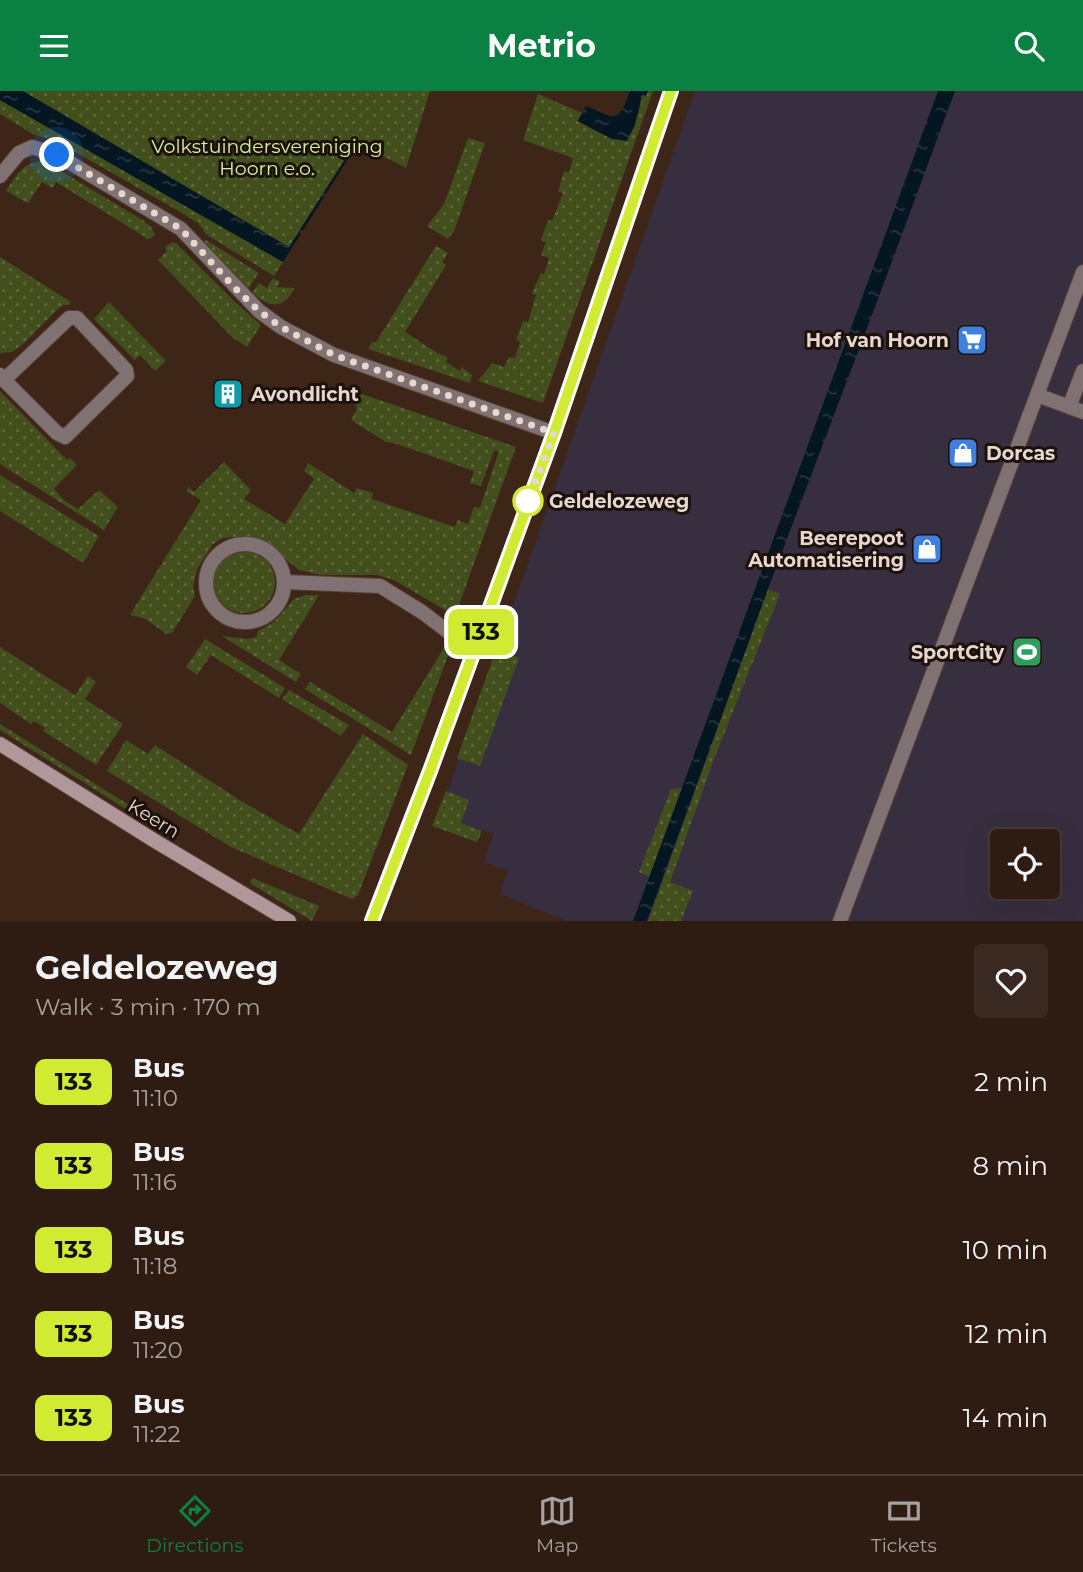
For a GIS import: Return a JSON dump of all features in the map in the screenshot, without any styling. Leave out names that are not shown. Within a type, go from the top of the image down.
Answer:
[{"type":"street","points":[[372,921],[554,433],[671,91]]},
{"type":"street","points":[[0,176],[19,153],[32,147],[57,155],[181,229],[251,303],[281,327],[334,355],[554,433]]},
{"type":"street","points":[[840,921],[1083,272]]},
{"type":"street","points":[[69,318],[76,318],[126,370],[127,376],[65,437],[57,433],[2,378],[69,318]]},
{"type":"street","points":[[1037,395],[1076,409],[1083,371]]},
{"type":"street","points":[[253,544],[265,548],[275,557],[285,582],[278,605],[258,620],[246,622],[233,620],[216,609],[208,595],[206,581],[209,568],[226,548],[253,544]]},
{"type":"street","points":[[285,582],[380,586],[451,634],[476,643]]},
{"type":"street","name":"Keern","points":[[0,744],[289,921]]},
{"type":"shaded area","points":[[695,91],[1083,91],[1083,921],[566,921],[500,894],[508,871],[484,862],[494,834],[439,816]]},
{"type":"green space","name":"Volkstuindersvereniging Hoorn e.o.","points":[[22,91],[430,91],[406,168],[356,142],[289,247]]},
{"type":"green space","points":[[653,91],[543,403],[478,381],[492,363],[504,367],[509,357],[515,358],[520,342],[516,340],[523,321],[528,322],[536,295],[532,293],[541,273],[544,274],[549,258],[541,255],[546,242],[541,240],[548,220],[552,221],[563,193],[558,191],[564,171],[569,173],[573,158],[523,140],[538,94],[582,113],[577,121],[612,139],[638,115],[642,95]]},
{"type":"green space","points":[[0,100],[283,262],[274,276],[207,235],[198,223],[177,210],[54,140],[32,134],[0,114]]},
{"type":"green space","points":[[468,138],[485,143],[454,231],[448,239],[427,226],[444,204]]},
{"type":"green space","points":[[41,161],[144,221],[155,235],[145,239],[56,182],[52,188],[42,182],[28,203],[6,191],[24,168]]},
{"type":"green space","points":[[206,240],[259,273],[248,289],[206,246]]},
{"type":"green space","points":[[173,242],[261,325],[247,347],[233,338],[158,260],[167,251],[165,247]]},
{"type":"green space","points":[[436,246],[448,253],[442,262],[446,265],[405,332],[448,357],[446,362],[460,371],[462,367],[472,375],[470,383],[368,349],[372,342],[376,342]]},
{"type":"green space","points":[[0,257],[71,302],[58,309],[12,352],[0,353]]},
{"type":"green space","points":[[273,278],[280,282],[277,287],[295,288],[285,300],[270,304],[252,293],[259,283],[267,288]]},
{"type":"green space","points":[[109,302],[166,361],[155,371],[140,355],[135,360],[94,319]]},
{"type":"green space","points":[[0,391],[67,460],[70,458],[77,465],[54,489],[65,501],[78,509],[99,490],[118,507],[104,530],[0,464]]},
{"type":"green space","points":[[362,394],[516,447],[455,616],[394,580],[377,575],[321,575],[299,570],[266,544],[245,536],[223,538],[213,544],[197,569],[193,586],[195,596],[172,633],[166,634],[146,619],[130,615],[201,500],[186,491],[189,487],[194,492],[224,462],[251,490],[244,499],[285,524],[314,479],[304,471],[308,463],[354,493],[357,488],[373,493],[372,499],[455,527],[458,520],[468,524],[474,507],[480,508],[499,451],[494,451],[481,486],[470,483],[474,471],[386,442],[351,420]]},
{"type":"green space","points":[[0,475],[99,536],[83,563],[0,511]]},
{"type":"green space","points":[[244,551],[256,553],[266,560],[273,570],[273,594],[266,604],[256,611],[244,613],[232,611],[222,604],[215,594],[213,582],[215,570],[222,560],[232,553]]},
{"type":"green space","points":[[768,589],[780,594],[714,759],[670,882],[693,891],[681,921],[648,921]]},
{"type":"green space","points":[[319,595],[279,660],[301,674],[296,682],[222,636],[246,639],[257,637],[258,631],[274,622],[294,599]]},
{"type":"green space","points":[[205,639],[285,688],[279,698],[211,655],[197,675],[186,667]]},
{"type":"green space","points":[[447,643],[452,645],[411,755],[305,689],[310,682],[392,732]]},
{"type":"green space","points":[[0,647],[75,695],[88,676],[96,682],[85,699],[123,724],[96,765],[43,731],[45,728],[34,721],[31,724],[0,703]]},
{"type":"green space","points":[[496,650],[519,658],[480,766],[457,758]]},
{"type":"green space","points":[[289,690],[349,725],[341,736],[282,699]]},
{"type":"green space","points":[[0,724],[156,822],[153,826],[0,730]]},
{"type":"green space","points":[[363,734],[408,765],[358,895],[352,899],[231,847],[107,771],[126,740],[148,754],[155,745],[241,801],[299,834]]},
{"type":"green space","points":[[683,788],[650,877],[639,872],[671,789]]},
{"type":"green space","points":[[446,791],[469,800],[461,823],[482,831],[477,842],[432,826]]},
{"type":"green space","points":[[252,878],[319,906],[312,921],[250,883]]},
{"type":"water","points":[[0,91],[23,91],[289,247],[356,142],[358,143],[283,262],[0,100]]},
{"type":"water","points":[[630,91],[648,91],[646,96],[642,95],[635,125],[627,141],[612,139],[578,121],[586,106],[610,116],[619,114]]},
{"type":"water","points":[[938,91],[955,91],[647,921],[633,921]]},
{"type":"bus line","name":"133","points":[[372,921],[554,433],[671,91]]},
{"type":"place","name":"Hof van Hoorn","points":[[972,340]]},
{"type":"place","name":"Avondlicht","points":[[228,394]]},
{"type":"place","name":"Dorcas","points":[[963,453]]},
{"type":"place","name":"Geldelozeweg","points":[[528,501]]},
{"type":"place","name":"Beerepoot Automatisering","points":[[927,549]]},
{"type":"place","name":"SportCity","points":[[1027,652]]},
{"type":"route","points":[[57,155],[181,229],[235,288],[281,327],[334,355],[554,433],[528,501]]}]
